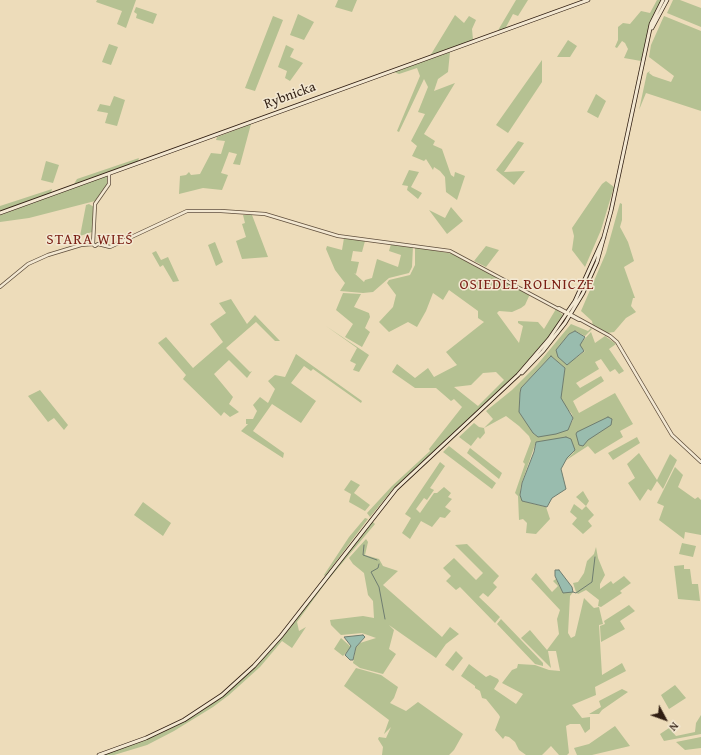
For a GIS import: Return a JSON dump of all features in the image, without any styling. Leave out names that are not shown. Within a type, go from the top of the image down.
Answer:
[{"type":"main road","name":"Rybnicka","points":[[0,213],[588,0]]},
{"type":"main road","points":[[99,755],[146,738],[176,725],[204,708],[231,688],[259,661],[276,641],[373,516],[409,476],[518,375],[569,314],[604,237],[650,32],[653,20],[663,0]]},
{"type":"main road","points":[[650,32],[667,0]]},
{"type":"street","points":[[109,174],[109,184],[95,204],[93,242],[95,246],[98,244],[110,247],[187,211],[221,210],[265,214],[338,236],[450,251],[610,336],[619,345],[672,435],[701,462]]},
{"type":"street","points":[[0,286],[22,268],[38,258],[93,242]]},
{"type":"green space","points":[[97,0],[136,0],[126,28],[117,24],[122,11],[96,2]]},
{"type":"green space","points":[[338,0],[357,0],[352,12],[335,7]]},
{"type":"green space","points":[[516,0],[528,0],[518,16],[513,14],[505,29],[497,32]]},
{"type":"green space","points":[[657,0],[661,0],[650,23],[641,61],[624,58],[628,49],[625,43],[622,41],[617,48],[615,47],[618,40],[618,27],[623,23],[630,24],[641,11],[650,13]]},
{"type":"green space","points":[[673,0],[680,0],[701,8],[701,27],[667,13]]},
{"type":"green space","points":[[136,7],[157,14],[153,24],[136,18],[137,14],[134,12]]},
{"type":"green space","points":[[298,14],[314,22],[304,40],[290,35]]},
{"type":"green space","points":[[455,15],[464,23],[469,16],[476,20],[472,29],[473,40],[430,56]]},
{"type":"green space","points":[[273,16],[283,20],[255,91],[245,88]]},
{"type":"green space","points":[[664,16],[701,31],[701,111],[646,93],[639,110],[647,73],[650,71],[649,73],[653,76],[671,82],[674,76],[649,57],[651,45]]},
{"type":"green space","points":[[568,40],[577,46],[570,57],[557,57]]},
{"type":"green space","points":[[109,44],[118,47],[111,65],[102,62]]},
{"type":"green space","points":[[286,45],[294,49],[290,57],[303,63],[290,81],[285,78],[287,71],[278,67]]},
{"type":"green space","points":[[450,52],[448,72],[438,79],[434,91],[455,83],[424,134],[435,141],[433,145],[442,149],[451,175],[454,177],[455,172],[465,176],[457,200],[446,192],[445,177],[440,171],[434,167],[433,170],[426,159],[424,161],[412,156],[417,146],[411,141],[425,114],[418,112],[428,87],[424,79],[399,132],[397,131],[420,76],[417,68],[399,74],[394,72]]},
{"type":"green space","points":[[542,60],[542,82],[508,133],[496,125]]},
{"type":"green space","points":[[596,94],[606,101],[598,118],[587,112]]},
{"type":"green space","points":[[114,96],[125,100],[117,126],[105,123],[108,113],[97,111],[100,104],[110,106]]},
{"type":"green space","points":[[251,124],[240,165],[233,164],[237,154],[229,152],[221,173],[228,175],[222,190],[203,188],[179,194],[180,176],[186,175],[189,172],[191,175],[200,174],[211,153],[221,154],[225,141],[216,140],[217,137]]},
{"type":"green space","points":[[518,141],[524,143],[504,172],[525,171],[514,185],[496,170]]},
{"type":"green space","points":[[139,158],[138,161],[74,184],[77,179]]},
{"type":"green space","points":[[46,161],[59,165],[53,183],[41,180]]},
{"type":"green space","points":[[409,170],[419,172],[411,187],[422,193],[418,199],[407,190],[408,186],[402,185]]},
{"type":"green space","points":[[107,176],[109,182],[95,201],[29,218],[0,222],[0,215]]},
{"type":"green space","points":[[606,181],[614,187],[601,230],[585,267],[572,250],[574,236],[572,228],[602,184]]},
{"type":"green space","points":[[52,189],[51,193],[0,211],[0,206]]},
{"type":"green space","points":[[620,203],[622,204],[622,220],[620,227],[628,242],[634,261],[624,267],[635,298],[633,298],[631,306],[636,312],[626,318],[614,332],[607,333],[593,326],[592,321],[581,311],[606,253]]},
{"type":"green space","points":[[89,204],[94,207],[92,232],[80,236],[86,205]]},
{"type":"green space","points":[[451,207],[463,221],[447,234],[429,210],[445,218]]},
{"type":"green space","points":[[243,215],[252,215],[268,257],[242,259],[236,241],[246,237],[242,224],[245,223]]},
{"type":"green space","points":[[344,238],[365,241],[362,252],[353,251],[351,261],[359,262],[356,274],[354,273],[364,282],[365,280],[372,278],[377,259],[398,267],[401,255],[389,251],[391,244],[413,246],[412,267],[409,273],[389,278],[373,292],[363,293],[340,291],[345,283],[335,270],[326,249],[327,246],[342,250]]},
{"type":"green space","points":[[215,242],[223,262],[216,266],[208,245]]},
{"type":"green space","points":[[486,246],[499,250],[486,267],[474,261]]},
{"type":"green space","points":[[415,247],[454,254],[530,294],[525,305],[521,308],[512,312],[499,311],[497,313],[519,343],[523,326],[518,323],[518,321],[538,322],[544,329],[556,309],[563,315],[549,338],[531,359],[393,489],[370,517],[367,513],[392,486],[430,451],[429,449],[462,407],[454,399],[451,401],[436,388],[415,388],[392,372],[397,364],[415,378],[428,368],[434,377],[457,365],[446,352],[484,322],[478,318],[478,311],[449,290],[443,300],[433,293],[426,311],[417,327],[408,322],[389,332],[379,322],[393,307],[396,295],[387,283],[389,280],[410,275],[415,265]],"holes":[[[496,372],[504,380],[478,406],[454,387],[471,385],[483,373]]]},
{"type":"green space","points":[[156,251],[161,260],[168,257],[179,281],[173,282],[163,265],[160,267],[152,253]]},
{"type":"green space","points":[[343,293],[361,294],[354,307],[369,313],[370,317],[365,328],[370,332],[362,347],[345,337],[353,324],[336,310]]},
{"type":"green space","points":[[231,299],[247,324],[255,315],[280,341],[275,341],[256,322],[226,348],[250,372],[252,371],[247,378],[229,360],[214,374],[233,397],[229,404],[239,412],[230,417],[224,412],[221,416],[183,379],[186,375],[158,343],[166,337],[193,368],[223,342],[210,324],[226,313],[219,303]]},
{"type":"green space","points":[[571,324],[588,331],[591,328],[592,329],[585,336],[575,331],[569,334],[556,351],[576,358],[585,351],[579,345],[591,332],[595,343],[605,336],[616,344],[609,349],[624,371],[619,374],[615,369],[610,372],[601,359],[595,362],[599,369],[576,383],[580,388],[601,376],[604,381],[573,401],[579,413],[615,393],[633,424],[620,431],[623,437],[595,454],[588,446],[565,461],[574,452],[554,440],[536,442],[521,485],[520,495],[522,501],[546,507],[550,519],[536,534],[526,533],[527,523],[523,519],[519,520],[518,496],[515,493],[525,464],[523,462],[531,441],[529,436],[519,426],[506,416],[484,428],[493,419],[486,411],[512,390],[537,365]],"holes":[[[551,356],[565,368],[560,400],[572,414],[573,420],[569,427],[535,435],[519,412],[521,388]]]},
{"type":"green space","points":[[326,326],[369,355],[359,372],[353,370],[356,364],[350,361],[357,348]]},
{"type":"green space","points":[[296,354],[362,401],[361,403],[313,369],[311,371],[304,366],[291,383],[316,401],[301,423],[272,404],[253,431],[284,453],[283,458],[241,431],[248,424],[246,424],[246,419],[253,419],[257,411],[253,405],[260,397],[268,403],[275,389],[268,381],[275,375],[285,377]]},
{"type":"green space","points":[[40,390],[68,425],[64,430],[54,418],[48,422],[28,396]]},
{"type":"green space","points":[[474,423],[479,427],[484,428],[485,433],[480,439],[478,437],[471,446],[459,437]]},
{"type":"green space","points":[[637,437],[640,443],[613,460],[608,453]]},
{"type":"green space","points":[[449,446],[496,483],[492,489],[443,452]]},
{"type":"green space","points":[[470,448],[502,473],[499,479],[467,453]]},
{"type":"green space","points":[[639,453],[657,480],[670,454],[677,460],[663,489],[657,481],[651,491],[648,489],[640,501],[628,483],[635,478],[627,464]]},
{"type":"green space","points":[[440,462],[445,466],[430,488],[434,490],[427,500],[424,498],[416,509],[420,513],[434,493],[437,493],[444,487],[451,493],[448,497],[452,499],[445,507],[451,511],[445,518],[440,517],[432,527],[421,521],[410,539],[402,533],[411,518],[405,514]]},
{"type":"green space","points":[[675,467],[683,475],[678,487],[695,499],[698,497],[701,500],[701,535],[685,532],[684,539],[659,520],[664,506],[657,503]]},
{"type":"green space","points":[[351,480],[360,485],[354,493],[370,505],[365,511],[349,502],[351,494],[344,490]]},
{"type":"green space","points":[[583,491],[589,501],[586,506],[576,497]]},
{"type":"green space","points":[[143,502],[171,523],[163,536],[134,515]]},
{"type":"green space","points":[[574,504],[582,510],[586,506],[594,515],[588,521],[592,526],[583,534],[572,524],[577,518],[570,512]]},
{"type":"green space","points":[[365,518],[368,519],[325,576],[324,575],[349,537]]},
{"type":"green space","points":[[372,521],[375,524],[327,581],[297,622],[299,631],[306,627],[292,648],[282,641],[260,667],[229,695],[213,707],[174,731],[147,745],[114,755],[102,755],[155,736],[176,726],[196,715],[236,685],[258,664],[280,639]]},
{"type":"green space","points":[[366,539],[368,542],[365,555],[379,559],[383,566],[398,571],[383,585],[442,637],[450,627],[459,634],[446,644],[436,658],[389,625],[394,630],[389,649],[396,654],[383,674],[360,668],[353,663],[356,647],[360,643],[376,638],[362,633],[341,635],[331,625],[330,620],[363,616],[374,618],[373,601],[368,595],[364,573],[353,564],[349,558]]},
{"type":"green space","points":[[682,543],[696,546],[693,557],[679,554]]},
{"type":"green space","points":[[467,544],[499,576],[493,583],[497,587],[488,597],[483,593],[479,597],[500,617],[495,623],[460,587],[456,590],[446,581],[451,576],[443,568],[454,558],[476,580],[483,573],[455,545]]},
{"type":"green space","points":[[596,547],[598,558],[605,575],[600,584],[600,589],[611,581],[613,584],[624,576],[631,583],[620,591],[622,593],[601,607],[598,606],[599,600],[586,590],[578,594],[573,583],[578,582],[584,573],[587,561],[594,554]]},
{"type":"green space","points":[[684,565],[684,569],[690,569],[692,584],[698,584],[700,601],[678,599],[674,566]]},
{"type":"green space","points":[[536,573],[552,592],[558,586],[553,581],[556,579],[563,592],[573,592],[570,596],[568,633],[571,638],[575,636],[584,598],[594,608],[599,607],[603,624],[599,625],[602,675],[622,663],[626,671],[595,687],[596,695],[572,705],[582,718],[590,717],[590,729],[585,733],[580,724],[570,724],[566,726],[569,753],[567,755],[559,755],[551,746],[542,755],[526,755],[519,750],[515,742],[509,737],[505,736],[503,739],[495,730],[500,717],[499,715],[486,699],[482,698],[480,691],[461,676],[469,664],[486,677],[490,675],[498,679],[499,681],[494,689],[516,704],[523,694],[502,683],[512,670],[517,668],[518,664],[535,665],[549,670],[560,671],[556,651],[548,651],[551,668],[521,638],[530,630],[547,650],[559,634],[557,619],[560,610],[531,579]]},
{"type":"green space","points":[[629,605],[635,611],[620,621],[625,629],[601,642],[600,626],[605,624],[604,621]]},
{"type":"green space","points":[[501,619],[543,663],[543,666],[535,664],[497,624]]},
{"type":"green space","points":[[341,638],[351,647],[343,656],[334,649]]},
{"type":"green space","points":[[456,651],[463,658],[453,671],[445,665]]},
{"type":"green space","points":[[356,668],[381,675],[398,687],[394,698],[390,703],[406,711],[418,702],[463,734],[454,750],[449,755],[382,755],[383,747],[378,739],[379,737],[386,738],[391,727],[384,734],[389,720],[344,686]]},
{"type":"green space","points":[[675,685],[686,698],[669,709],[661,695]]},
{"type":"green space","points":[[622,689],[628,692],[602,710],[599,714],[589,714],[601,707],[599,701]]},
{"type":"green space","points":[[701,715],[701,734],[664,741],[660,734],[669,728],[676,736],[695,732],[696,723]]},
{"type":"green space","points":[[615,726],[630,746],[592,755],[577,755],[574,748],[589,744]]},
{"type":"green space","points":[[701,737],[701,748],[685,750],[676,742]]},
{"type":"shaded area","points":[[575,331],[585,337],[580,345],[584,351],[567,365],[558,357],[556,350],[569,334]]},
{"type":"shaded area","points":[[551,356],[565,368],[561,398],[573,418],[568,430],[538,437],[533,433],[519,412],[520,393],[521,388]]},
{"type":"shaded area","points":[[608,417],[612,419],[611,425],[588,440],[583,446],[579,445],[576,434],[577,432]]},
{"type":"shaded area","points":[[566,437],[571,439],[575,450],[567,458],[561,469],[566,489],[552,498],[547,507],[522,501],[520,495],[522,483],[534,452],[536,442]]},
{"type":"shaded area","points":[[555,570],[559,570],[572,587],[573,592],[563,593],[555,576]]},
{"type":"shaded area","points":[[363,635],[365,637],[356,647],[353,660],[350,660],[345,655],[351,646],[344,637]]},
{"type":"waterway","points":[[364,545],[363,555],[377,560]]},
{"type":"waterway","points":[[573,592],[576,593],[592,582],[595,557]]},
{"type":"waterway","points":[[379,564],[378,568],[371,572],[379,587],[385,619]]},
{"type":"district","name":"STARA WIEŚ","points":[[90,240]]},
{"type":"district","name":"OSIEDLE ROLNICZE","points":[[527,285]]}]
